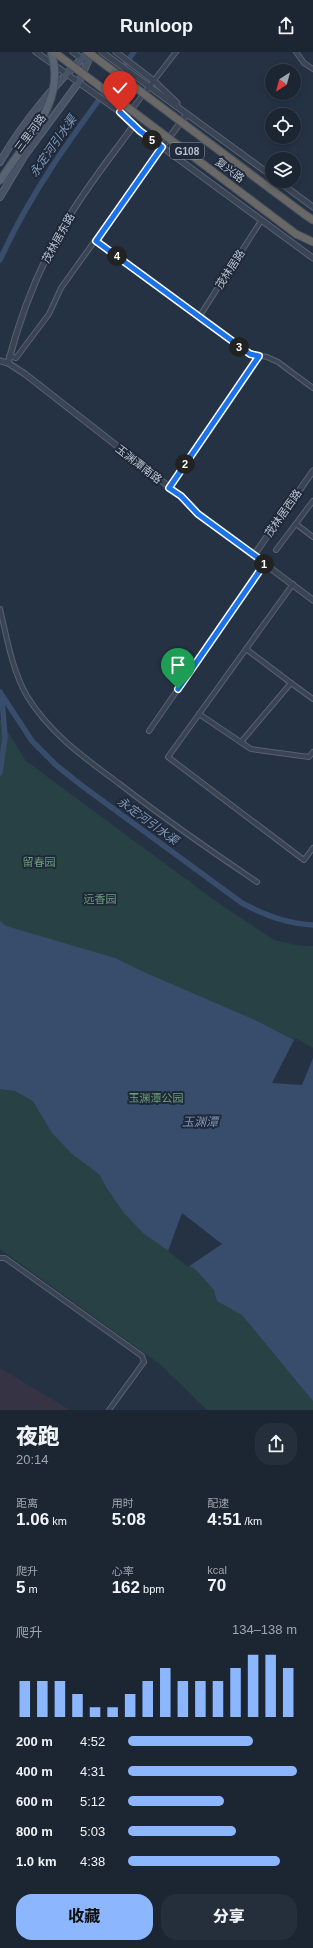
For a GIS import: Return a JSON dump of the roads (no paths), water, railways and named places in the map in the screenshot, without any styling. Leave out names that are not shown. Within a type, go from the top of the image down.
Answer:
[{"type":"highway","name":"复兴路","points":[[54,52],[296,234],[313,242]]},
{"type":"highway","name":"复兴路","points":[[90,52],[313,220]]},
{"type":"main road","points":[[0,181],[41,120],[52,100],[56,76],[51,52]]},
{"type":"main road","name":"三里河路","points":[[0,197],[25,155],[79,82],[84,61],[90,52]]},
{"type":"main road","name":"三里河路","points":[[0,162],[9,146],[66,72],[84,61]]},
{"type":"main road","points":[[9,146],[16,145],[25,155]]},
{"type":"street","points":[[36,52],[79,82]]},
{"type":"street","points":[[73,52],[84,61]]},
{"type":"street","name":"复兴路","points":[[102,52],[265,171]]},
{"type":"street","points":[[9,356],[16,358],[48,314],[61,288],[187,114],[154,81],[117,52]]},
{"type":"street","points":[[125,118],[176,52]]},
{"type":"street","points":[[297,52],[304,63],[313,69]]},
{"type":"street","name":"复兴路","points":[[79,82],[120,112],[125,118],[162,147],[298,248],[313,257]]},
{"type":"street","name":"茂林居东路","points":[[8,363],[9,356],[34,286],[64,225],[134,125]]},
{"type":"street","points":[[287,188],[313,207]]},
{"type":"street","name":"茂林居路","points":[[199,317],[261,221]]},
{"type":"street","points":[[96,241],[250,354],[267,357],[278,362],[313,388]]},
{"type":"street","points":[[169,488],[259,356]]},
{"type":"street","name":"玉渊潭南路","points":[[0,361],[8,363],[25,374],[181,496],[198,514],[313,600]]},
{"type":"street","name":"茂林居西路","points":[[254,555],[313,471]]},
{"type":"street","points":[[276,550],[312,503]]},
{"type":"street","points":[[296,524],[313,537]]},
{"type":"street","points":[[149,731],[265,563]]},
{"type":"street","points":[[293,584],[168,757],[304,860],[313,848]]},
{"type":"street","points":[[0,609],[12,660],[19,680],[27,695],[46,722],[72,748],[169,822],[257,882]]},
{"type":"street","points":[[246,649],[313,699]]},
{"type":"street","points":[[241,742],[292,683]]},
{"type":"street","points":[[199,714],[251,749],[309,757],[313,752]]},
{"type":"street","points":[[0,1258],[5,1258],[142,1356],[144,1362],[109,1410]]},
{"type":"water","name":"玉渊潭","points":[[0,921],[6,926],[115,958],[255,1020],[313,1050],[313,1401],[242,1315],[217,1301],[214,1290],[196,1270],[143,1233],[124,1213],[106,1187],[100,1175],[72,1154],[52,1133],[33,1101],[15,1091],[0,1089]]},
{"type":"waterway","name":"永定河引水渠","points":[[0,260],[28,205],[44,178],[134,52]]},
{"type":"waterway","name":"永定河引水渠","points":[[0,692],[32,741],[56,765],[81,785],[242,903],[285,921],[313,925]]},
{"type":"waterway","points":[[0,773],[5,737],[2,699]]},
{"type":"park label","name":"留春园","points":[[39,862]]},
{"type":"park label","name":"远香园","points":[[100,899]]},
{"type":"park label","name":"玉渊潭公园","points":[[156,1098]]}]
